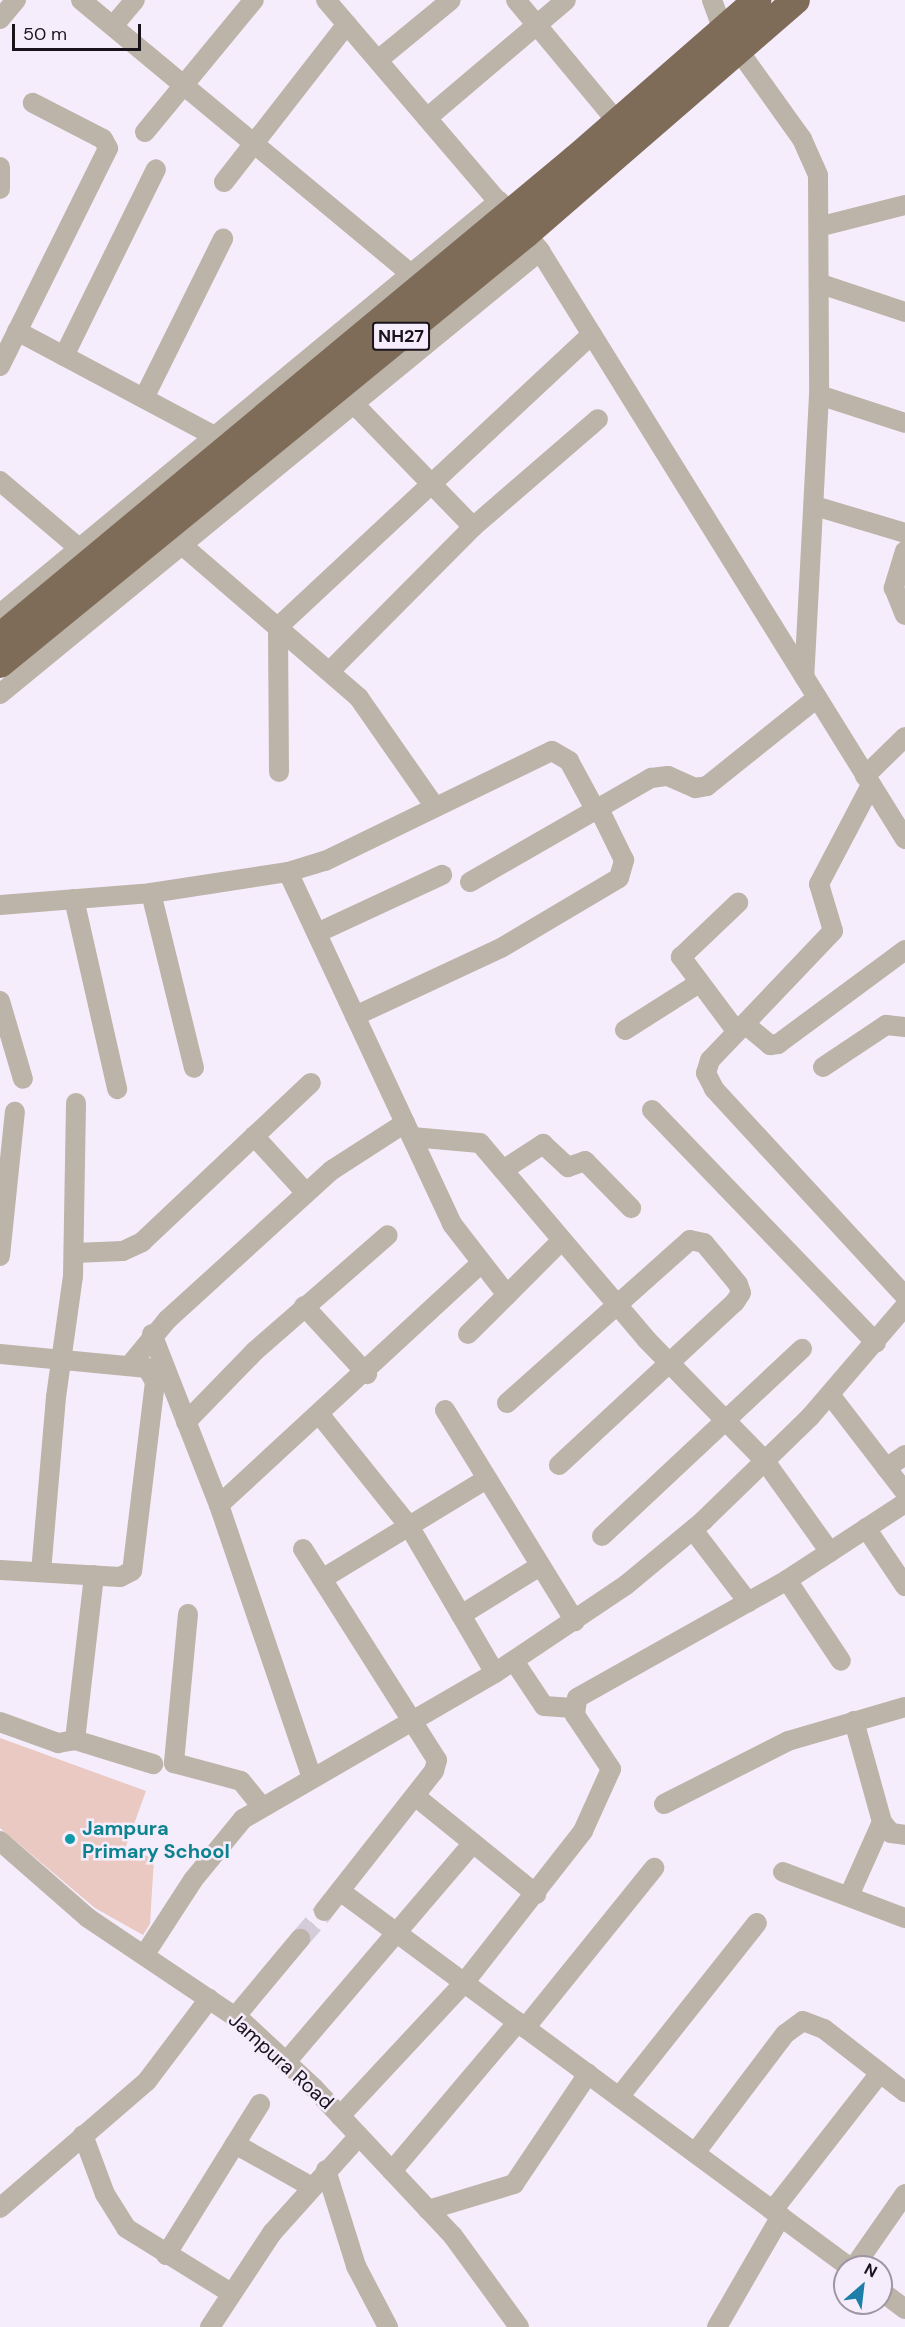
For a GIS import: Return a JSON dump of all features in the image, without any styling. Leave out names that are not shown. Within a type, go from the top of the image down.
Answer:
[{"type":"highway","name":"NH27","points":[[0,664],[519,225],[731,41],[757,0]]},
{"type":"highway","name":"NH27","points":[[0,637],[519,225],[618,123],[731,41],[796,0]]},
{"type":"street","points":[[0,19],[16,0]]},
{"type":"street","points":[[81,0],[180,85],[411,274]]},
{"type":"street","points":[[114,26],[135,0]]},
{"type":"street","points":[[145,132],[180,85],[254,0]]},
{"type":"street","points":[[326,0],[519,225],[592,334],[868,781],[901,828]]},
{"type":"street","points":[[378,60],[451,0]]},
{"type":"street","points":[[516,0],[618,123]]},
{"type":"street","points":[[428,118],[566,0]]},
{"type":"street","points":[[712,0],[731,41],[812,158],[822,226],[815,506],[804,676]]},
{"type":"street","points":[[224,182],[252,143],[347,24]]},
{"type":"street","points":[[0,366],[108,148],[103,139],[33,103]]},
{"type":"street","points":[[0,167],[0,189]]},
{"type":"street","points":[[64,356],[156,169]]},
{"type":"street","points":[[822,226],[900,209]]},
{"type":"street","points":[[0,614],[81,550],[411,274],[519,225]]},
{"type":"street","points":[[0,694],[354,404],[519,225]]},
{"type":"street","points":[[144,398],[223,239]]},
{"type":"street","points":[[821,284],[905,312]]},
{"type":"street","points":[[17,331],[216,437]]},
{"type":"street","points":[[279,772],[278,627],[592,334]]},
{"type":"street","points":[[819,395],[905,423]]},
{"type":"street","points":[[354,404],[473,527]]},
{"type":"street","points":[[330,671],[473,527],[598,419]]},
{"type":"street","points":[[0,481],[81,550]]},
{"type":"street","points":[[815,506],[905,533]]},
{"type":"street","points":[[182,545],[330,671],[385,731],[435,807]]},
{"type":"street","points":[[905,551],[894,588],[905,615]]},
{"type":"street","points":[[470,882],[596,808],[660,776],[695,788],[707,786],[818,698]]},
{"type":"street","points":[[905,736],[868,781],[819,884],[833,931],[707,1067],[714,1089],[905,1296]]},
{"type":"street","points":[[0,905],[151,893],[288,872],[325,861],[552,751],[569,761],[624,860],[619,878],[501,948],[355,1016]]},
{"type":"street","points":[[288,872],[452,1224],[507,1295]]},
{"type":"street","points":[[317,933],[442,875]]},
{"type":"street","points":[[151,893],[194,1068]]},
{"type":"street","points":[[74,899],[117,1089]]},
{"type":"street","points":[[738,903],[681,953],[699,983],[741,1028],[770,1045],[778,1044],[905,950]]},
{"type":"street","points":[[625,1030],[699,983]]},
{"type":"street","points":[[0,1001],[23,1078]]},
{"type":"street","points":[[823,1067],[886,1024],[905,1028]]},
{"type":"street","points":[[74,1253],[123,1251],[142,1242],[311,1083]]},
{"type":"street","points":[[41,1572],[74,1253],[76,1103]]},
{"type":"street","points":[[652,1110],[876,1343]]},
{"type":"street","points":[[1,1245],[15,1112]]},
{"type":"street","points":[[129,1366],[152,1334],[353,1153],[408,1130],[472,1140],[503,1170],[617,1305],[669,1362],[765,1461],[830,1552]]},
{"type":"street","points":[[254,1136],[306,1193]]},
{"type":"street","points":[[503,1170],[543,1144],[570,1168],[585,1161],[631,1208]]},
{"type":"street","points":[[186,1422],[304,1306],[388,1235]]},
{"type":"street","points":[[468,1334],[562,1240]]},
{"type":"street","points":[[507,1403],[690,1240],[704,1243],[741,1293],[559,1465]]},
{"type":"street","points":[[219,1505],[367,1374],[481,1263]]},
{"type":"street","points":[[304,1306],[367,1374]]},
{"type":"street","points":[[145,1954],[218,1846],[261,1806],[311,1775],[495,1674],[575,1621],[693,1530],[831,1396],[905,1306]]},
{"type":"street","points":[[152,1334],[219,1505],[311,1775]]},
{"type":"street","points":[[602,1536],[802,1348]]},
{"type":"street","points":[[0,1354],[61,1362],[147,1368],[155,1382],[138,1553],[127,1575],[0,1570]]},
{"type":"street","points":[[831,1396],[905,1492]]},
{"type":"street","points":[[445,1410],[485,1480],[575,1621]]},
{"type":"street","points":[[320,1415],[409,1526],[495,1674]]},
{"type":"street","points":[[886,1468],[905,1455]]},
{"type":"street","points":[[322,1579],[485,1480]]},
{"type":"street","points":[[573,1708],[584,1692],[787,1580],[905,1503]]},
{"type":"street","points":[[866,1528],[903,1579]]},
{"type":"street","points":[[693,1530],[748,1602]]},
{"type":"street","points":[[303,1549],[437,1760],[415,1796],[324,1911]]},
{"type":"street","points":[[461,1615],[540,1566]]},
{"type":"street","points":[[75,1740],[94,1575]]},
{"type":"street","points":[[787,1580],[841,1661]]},
{"type":"street","points":[[188,1614],[174,1763],[241,1781],[261,1806]]},
{"type":"street","points":[[514,1661],[544,1706],[573,1708]]},
{"type":"street","points":[[664,1804],[765,1751],[854,1721],[905,1707]]},
{"type":"street","points":[[340,2116],[464,1983],[573,1848],[610,1778],[610,1763],[573,1708]]},
{"type":"street","points":[[854,1721],[882,1822],[891,1833],[905,1835]]},
{"type":"street","points":[[0,1722],[58,1743],[75,1740],[153,1764]]},
{"type":"street","points":[[415,1796],[536,1894]]},
{"type":"street","points":[[849,1896],[882,1822]]},
{"type":"street","name":"Jampura Road","points":[[0,1841],[88,1918],[145,1954],[235,2017],[286,2062],[428,2210],[519,2327]]},
{"type":"street","points":[[286,2062],[399,1935],[472,1843]]},
{"type":"street","points":[[392,2171],[521,2025],[654,1868]]},
{"type":"street","points":[[783,1872],[905,1917]]},
{"type":"street","points":[[340,1891],[833,2255]]},
{"type":"street","points":[[619,2097],[757,1923]]},
{"type":"street","points":[[235,2017],[300,1939]]},
{"type":"street","points":[[0,2208],[147,2081],[209,1999]]},
{"type":"street","points":[[695,2153],[797,2023],[824,2029],[905,2092]]},
{"type":"street","points":[[717,2327],[777,2213],[880,2073]]},
{"type":"street","points":[[428,2210],[514,2184],[588,2074]]},
{"type":"street","points":[[166,2255],[260,2104]]},
{"type":"street","points":[[83,2135],[114,2212],[166,2255],[231,2293]]},
{"type":"street","points":[[210,2327],[231,2293],[310,2186],[359,2136]]},
{"type":"street","points":[[235,2144],[310,2186]]},
{"type":"street","points":[[326,2170],[356,2266],[388,2327]]},
{"type":"street","points":[[862,2255],[905,2194]]},
{"type":"building","name":"Jampura Primary School","points":[[0,1738],[146,1791],[125,1849],[154,1858],[150,1924],[143,1935],[95,1908],[0,1828]]},
{"type":"tunnel","points":[[300,1939],[324,1911]]},
{"type":"place","name":"Jampura Primary School","points":[[70,1839]]}]
